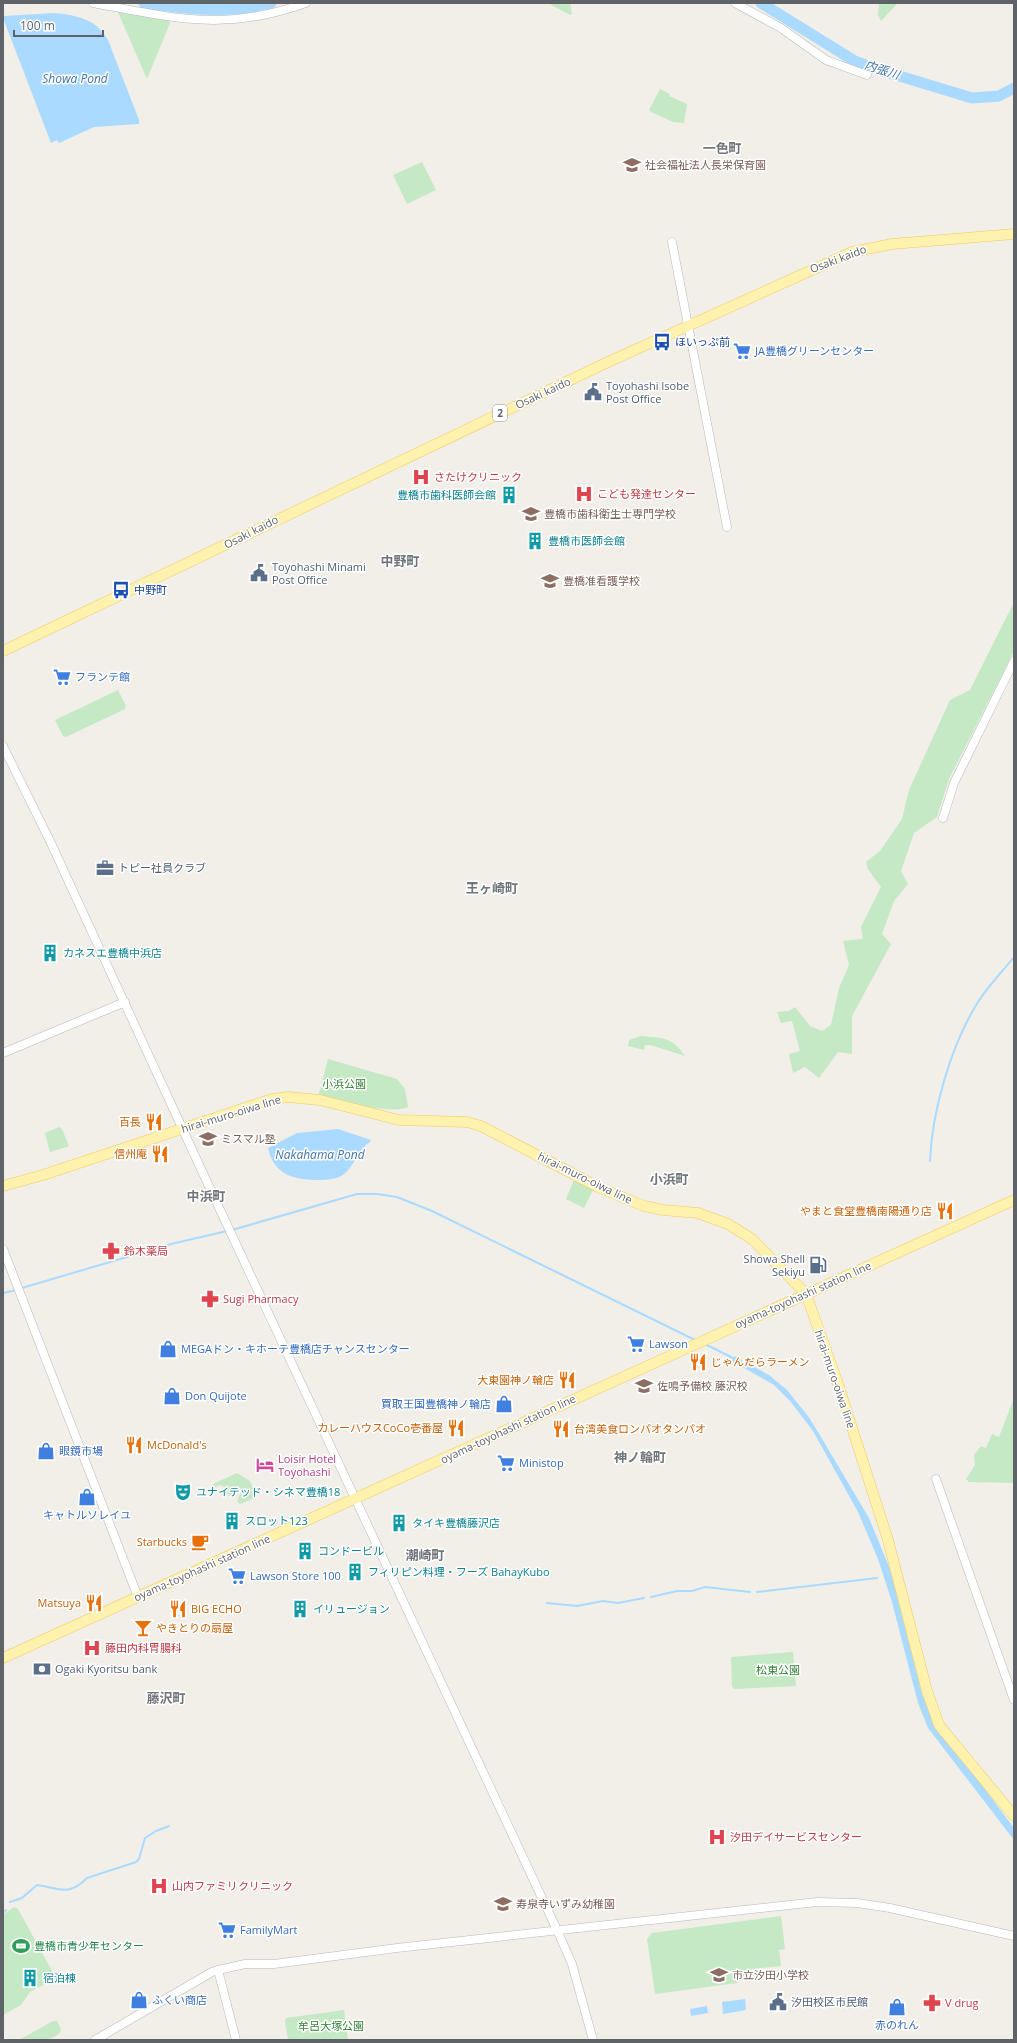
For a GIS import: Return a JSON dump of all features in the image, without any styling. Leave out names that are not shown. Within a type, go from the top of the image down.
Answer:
[{"type":"main road","name":"Osaki kaido","points":[[3,651],[308,504],[687,325],[852,252],[885,244],[1014,234]]},
{"type":"main road","name":"hirai-muro-oiwa line","points":[[3,1186],[43,1175],[272,1099],[288,1097],[320,1100],[399,1120],[467,1122],[481,1126],[600,1188],[644,1206],[663,1210],[698,1213],[728,1224],[752,1239],[806,1294],[837,1381],[888,1540],[927,1691],[939,1725],[1014,1816]]},
{"type":"main road","name":"oyama-toyohashi station line","points":[[3,1658],[1014,1200]]},
{"type":"street","points":[[93,3],[172,18],[205,21],[251,18],[306,3]]},
{"type":"street","points":[[735,3],[781,28],[826,60],[867,75]]},
{"type":"street","points":[[672,242],[726,527]]},
{"type":"street","points":[[943,818],[954,783],[1014,661]]},
{"type":"street","points":[[3,746],[50,841],[182,1129],[557,1930],[572,1964],[593,2040]]},
{"type":"street","points":[[3,1052],[125,1002]]},
{"type":"street","points":[[3,1248],[138,1597]]},
{"type":"street","points":[[936,1479],[1014,1700]]},
{"type":"street","points":[[95,2040],[218,1970],[245,1964],[274,1964],[557,1930],[817,1902],[857,1903],[870,1905],[1014,1936]]},
{"type":"street","points":[[218,1970],[236,2040]]},
{"type":"green space","points":[[548,3],[570,3],[572,14],[570,15]]},
{"type":"green space","points":[[879,3],[898,3],[881,21],[878,15]]},
{"type":"green space","points":[[117,10],[169,20],[170,23],[147,79]]},
{"type":"green space","points":[[660,89],[670,94],[669,96],[687,104],[684,123],[673,122],[649,110]]},
{"type":"green space","points":[[422,162],[436,190],[407,204],[393,175]]},
{"type":"green space","points":[[1014,602],[1014,651],[949,779],[937,817],[914,833],[901,871],[908,884],[894,901],[882,934],[891,944],[852,1016],[852,1054],[838,1052],[819,1078],[805,1067],[793,1073],[789,1054],[800,1051],[792,1021],[781,1023],[777,1012],[789,1011],[795,1007],[810,1026],[822,1031],[831,1025],[839,988],[849,965],[843,941],[863,939],[861,927],[881,887],[868,869],[866,862],[880,851],[902,819],[909,790],[950,700],[970,690]]},
{"type":"green space","points":[[118,690],[126,706],[125,709],[66,737],[63,736],[55,720]]},
{"type":"green space","points":[[641,1036],[661,1038],[671,1042],[676,1045],[685,1056],[650,1045],[645,1045],[644,1050],[628,1046],[629,1040]]},
{"type":"green space","name":"小浜公園","points":[[328,1059],[397,1079],[405,1089],[408,1107],[401,1109],[378,1108],[318,1097]]},
{"type":"green space","points":[[59,1127],[62,1129],[69,1146],[50,1152],[45,1133]]},
{"type":"green space","points":[[574,1180],[594,1188],[584,1208],[566,1199]]},
{"type":"green space","points":[[1014,1398],[1014,1483],[969,1482],[966,1479],[975,1465],[974,1455],[981,1446],[986,1448],[992,1434],[999,1437]]},
{"type":"green space","points":[[237,1473],[250,1481],[255,1493],[252,1499],[240,1504],[237,1501],[242,1489],[237,1487],[230,1496],[224,1489],[225,1487],[219,1485],[215,1488],[213,1484]]},
{"type":"green space","name":"松東公園","points":[[793,1652],[796,1686],[734,1689],[732,1686],[731,1657]]},
{"type":"green space","name":"豊橋市青少年センター","points":[[14,1907],[18,1909],[56,1978],[30,1992],[21,2005],[3,2015],[3,1915]]},
{"type":"green space","points":[[781,1916],[785,1949],[779,1950],[781,1966],[752,1969],[737,1983],[655,1994],[647,1939],[652,1933]]},
{"type":"green space","name":"牟呂大塚公園","points":[[344,2010],[348,2040],[288,2040],[285,2021],[286,2018]]},
{"type":"green space","points":[[53,2021],[57,2021],[61,2030],[54,2037],[43,2040],[19,2040]]},
{"type":"water","name":"Showa Pond","points":[[54,13],[85,19],[98,27],[103,33],[108,40],[139,120],[139,124],[94,127],[59,143],[57,140],[51,143],[3,18],[4,16]]},
{"type":"water","name":"Nakahama Pond","points":[[338,1129],[371,1140],[347,1172],[341,1176],[332,1179],[319,1180],[293,1177],[280,1170],[271,1157],[268,1148],[297,1133]]},
{"type":"water","points":[[734,1356],[769,1375],[787,1390],[808,1416],[869,1518],[890,1569],[922,1694],[932,1719],[1014,1828],[1014,1840],[928,1728],[918,1703],[892,1602],[878,1559],[858,1512],[813,1431],[790,1401],[774,1385],[732,1361]]},
{"type":"water","points":[[745,1999],[746,2010],[723,2014],[722,2002]]},
{"type":"water","points":[[707,2006],[708,2013],[691,2016],[690,2009]]},
{"type":"waterway","name":"内張川","points":[[144,3],[192,9],[239,8],[271,3]]},
{"type":"waterway","name":"内張川","points":[[761,3],[853,60],[873,68],[972,98],[999,96],[1014,88]]},
{"type":"waterway","points":[[930,1161],[939,1100],[951,1058],[959,1038],[968,1019],[982,996],[1014,957]]},
{"type":"waterway","points":[[232,1230],[357,1194],[377,1194],[397,1197],[432,1211],[695,1340]]},
{"type":"waterway","points":[[22,1288],[171,1244],[227,1231]]},
{"type":"waterway","points":[[3,1293],[16,1290]]},
{"type":"waterway","points":[[705,1344],[735,1359]]},
{"type":"waterway","points":[[757,1592],[877,1578]]},
{"type":"waterway","points":[[651,1597],[677,1591],[692,1591],[705,1587],[750,1592]]},
{"type":"waterway","points":[[547,1603],[577,1606],[603,1601],[618,1603],[644,1598]]},
{"type":"waterway","points":[[10,1902],[22,1898],[37,1885],[64,1890],[74,1888],[87,1878],[136,1862],[139,1859],[145,1838],[156,1831],[169,1826]]},
{"type":"waterway","points":[[3,1913],[6,1910]]},
{"type":"place","name":"社会福祉法人長栄保育園","points":[[632,165]]},
{"type":"place","name":"ほいっぷ前","points":[[662,342]]},
{"type":"place","name":"JA豊橋グリーンセンター","points":[[742,351]]},
{"type":"place","name":"Toyohashi Isobe Post Office","points":[[593,392]]},
{"type":"place","name":"さたけクリニック","points":[[421,477]]},
{"type":"place","name":"こども発達センター","points":[[584,494]]},
{"type":"place","name":"豊橋市歯科医師会館","points":[[509,495]]},
{"type":"place","name":"豊橋市歯科衛生士専門学校","points":[[531,514]]},
{"type":"place","name":"豊橋市医師会館","points":[[535,541]]},
{"type":"place","name":"Toyohashi Minami Post Office","points":[[259,573]]},
{"type":"place","name":"豊橋准看護学校","points":[[550,581]]},
{"type":"place","name":"中野町","points":[[121,590]]},
{"type":"place","name":"フランテ館","points":[[62,677]]},
{"type":"place","name":"トピー社員クラブ","points":[[105,868]]},
{"type":"place","name":"カネスエ豊橋中浜店","points":[[50,953]]},
{"type":"place","name":"百長","points":[[154,1122]]},
{"type":"place","name":"ミスマル塾","points":[[208,1139]]},
{"type":"place","name":"信州庵","points":[[160,1154]]},
{"type":"place","name":"やまと食堂豊橋南陽通り店","points":[[945,1211]]},
{"type":"place","name":"鈴木薬局","points":[[111,1251]]},
{"type":"place","name":"Showa Shell Sekiyu","points":[[818,1265]]},
{"type":"place","name":"Sugi Pharmacy","points":[[210,1299]]},
{"type":"place","name":"Lawson","points":[[636,1344]]},
{"type":"place","name":"MEGAドン・キホーテ豊橋店チャンスセンター","points":[[168,1349]]},
{"type":"place","name":"じゃんだらラーメン","points":[[698,1362]]},
{"type":"place","name":"大東園神ノ輪店","points":[[567,1380]]},
{"type":"place","name":"佐鳴予備校 藤沢校","points":[[644,1386]]},
{"type":"place","name":"Don Quijote","points":[[172,1396]]},
{"type":"place","name":"買取王国豊橋神ノ輪店","points":[[504,1404]]},
{"type":"place","name":"カレーハウスCoCo壱番屋","points":[[456,1428]]},
{"type":"place","name":"台湾美食ロンパオタンパオ","points":[[561,1429]]},
{"type":"place","name":"McDonald's","points":[[134,1445]]},
{"type":"place","name":"眼鏡市場","points":[[46,1451]]},
{"type":"place","name":"Ministop","points":[[506,1463]]},
{"type":"place","name":"Loisir Hotel Toyohashi","points":[[265,1465]]},
{"type":"place","name":"ユナイテッド・シネマ豊橋18","points":[[183,1492]]},
{"type":"place","name":"キャトルソレイユ","points":[[87,1497]]},
{"type":"place","name":"スロット123","points":[[232,1521]]},
{"type":"place","name":"タイキ豊橋藤沢店","points":[[399,1523]]},
{"type":"place","name":"Starbucks","points":[[200,1542]]},
{"type":"place","name":"コンドービル","points":[[305,1551]]},
{"type":"place","name":"フィリピン料理・フーズ BahayKubo","points":[[355,1572]]},
{"type":"place","name":"Lawson Store 100","points":[[237,1576]]},
{"type":"place","name":"Matsuya","points":[[94,1603]]},
{"type":"place","name":"BIG ECHO","points":[[178,1609]]},
{"type":"place","name":"イリュージョン","points":[[300,1609]]},
{"type":"place","name":"やきとりの扇屋","points":[[143,1628]]},
{"type":"place","name":"藤田内科胃腸科","points":[[92,1648]]},
{"type":"place","name":"Ogaki Kyoritsu bank","points":[[42,1669]]},
{"type":"place","name":"汐田デイサービスセンター","points":[[717,1837]]},
{"type":"place","name":"山内ファミリクリニック","points":[[159,1886]]},
{"type":"place","name":"寿泉寺いずみ幼稚園","points":[[503,1904]]},
{"type":"place","name":"FamilyMart","points":[[227,1930]]},
{"type":"place","name":"豊橋市青少年センター","points":[[21,1946]]},
{"type":"place","name":"市立汐田小学校","points":[[719,1975]]},
{"type":"place","name":"宿泊棟","points":[[30,1978]]},
{"type":"place","name":"ふくい商店","points":[[139,2000]]},
{"type":"place","name":"汐田校区市民館","points":[[778,2002]]},
{"type":"place","name":"V drug","points":[[932,2003]]},
{"type":"place","name":"赤のれん","points":[[897,2007]]},
{"type":"district","name":"一色町","points":[[722,148]]},
{"type":"district","name":"中野町","points":[[400,561]]},
{"type":"district","name":"王ヶ崎町","points":[[492,888]]},
{"type":"district","name":"小浜町","points":[[669,1179]]},
{"type":"district","name":"中浜町","points":[[206,1196]]},
{"type":"district","name":"神ノ輪町","points":[[640,1457]]},
{"type":"district","name":"潮崎町","points":[[425,1555]]},
{"type":"district","name":"藤沢町","points":[[166,1698]]}]
